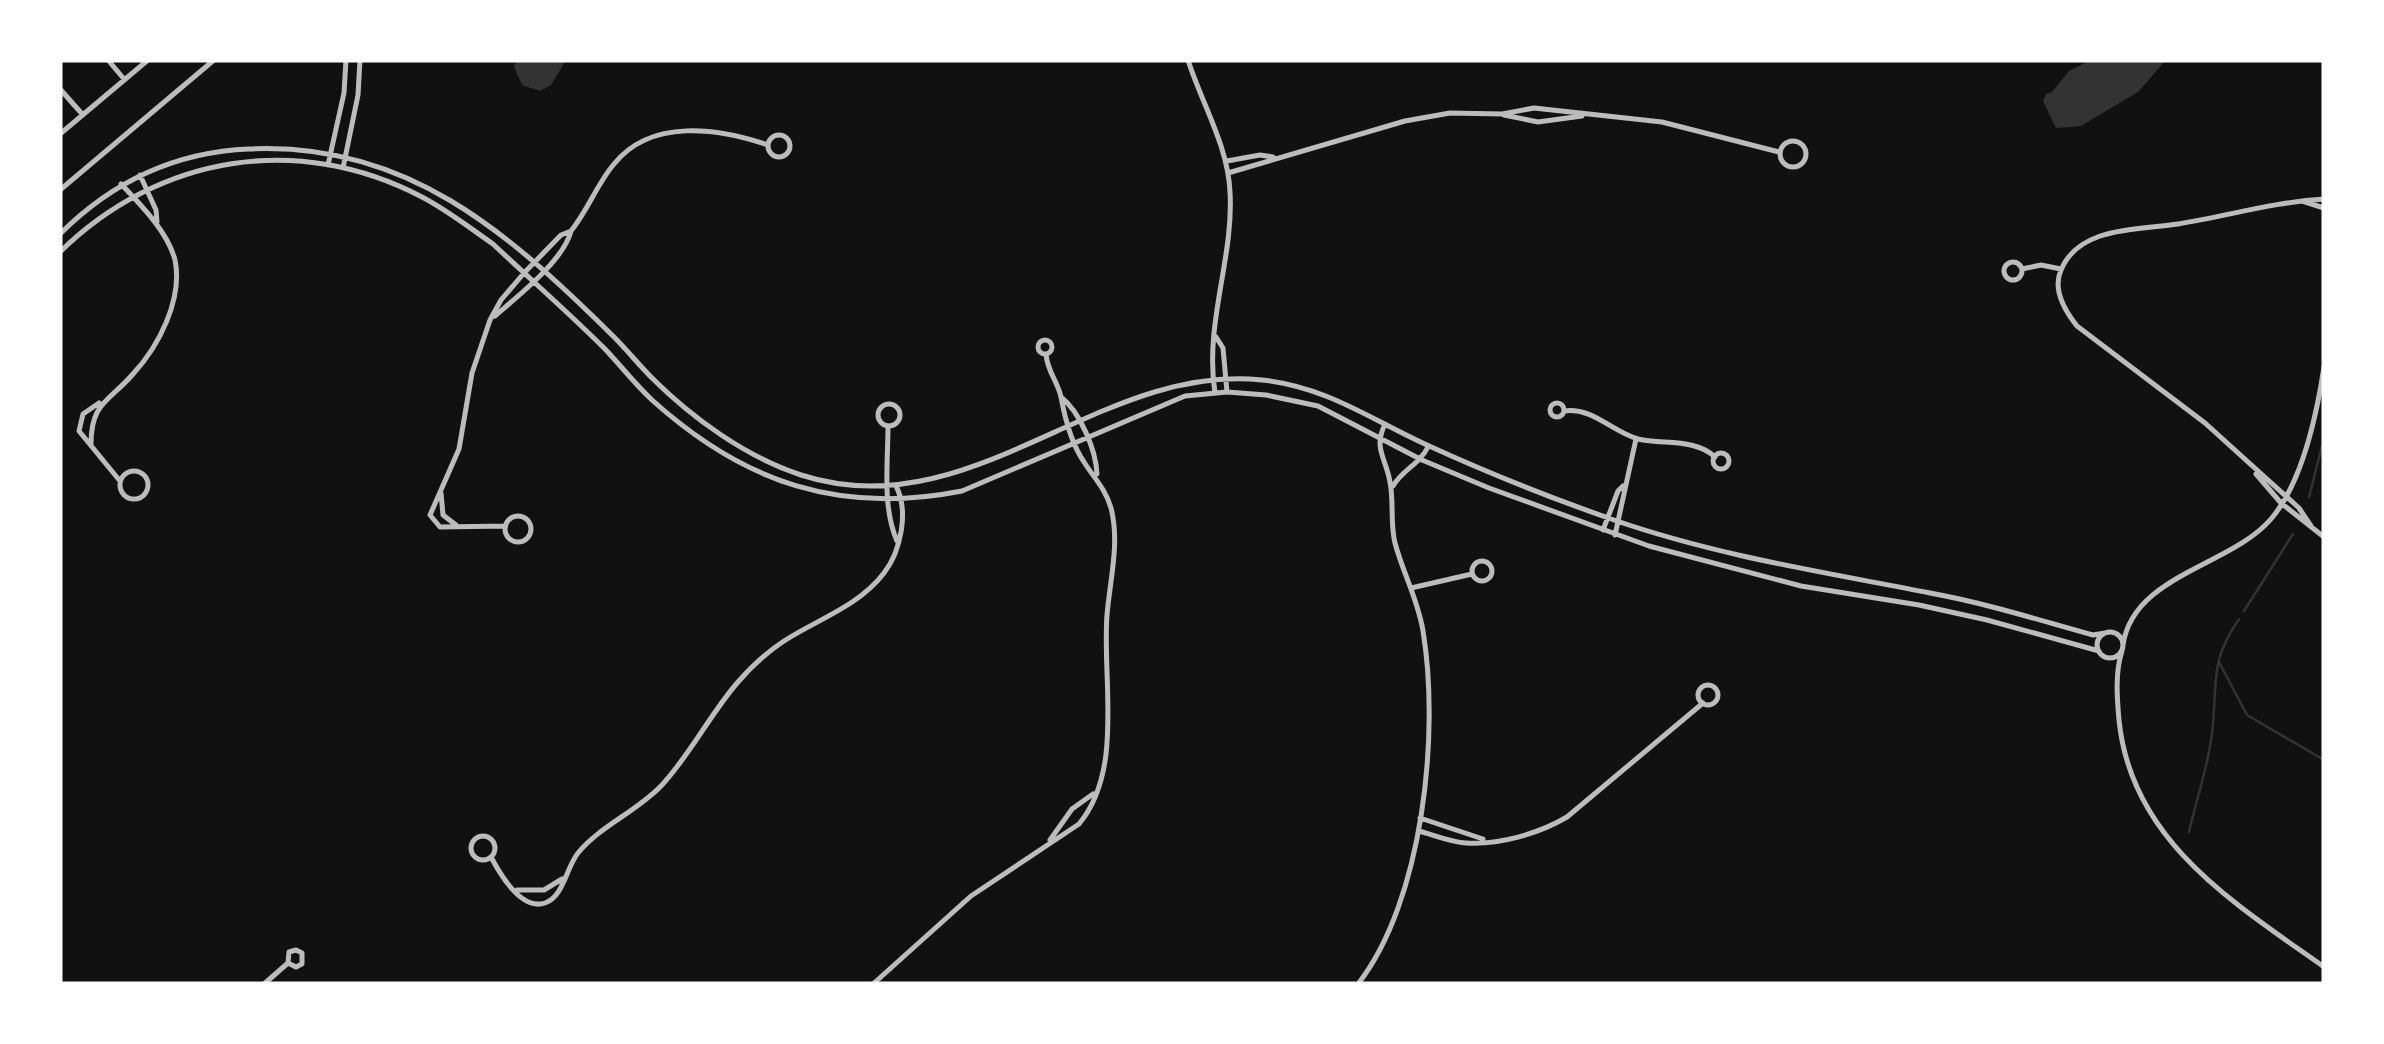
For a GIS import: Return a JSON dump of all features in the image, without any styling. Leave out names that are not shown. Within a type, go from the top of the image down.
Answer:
[{"type":"street","points":[[108,60],[124,79]]},
{"type":"street","points":[[60,134],[148,60]]},
{"type":"street","points":[[60,190],[214,60]]},
{"type":"street","points":[[328,165],[346,60]]},
{"type":"street","points":[[344,168],[358,95],[360,60]]},
{"type":"street","points":[[1188,60],[1228,173],[1230,216],[1219,280],[1213,379],[1216,392]]},
{"type":"street","points":[[60,89],[82,114]]},
{"type":"street","points":[[1228,173],[1405,121],[1534,108],[1662,122],[1779,152]]},
{"type":"street","points":[[1502,114],[1538,122],[1588,115]]},
{"type":"street","points":[[490,320],[533,282],[568,242],[571,230],[616,162],[634,144],[650,136],[693,131],[768,145]]},
{"type":"street","points":[[774,136],[782,136],[790,148],[779,156],[770,152],[768,145],[774,136]]},
{"type":"street","points":[[1792,141],[1802,145],[1806,157],[1798,166],[1788,167],[1782,163],[1779,152],[1783,144],[1792,141]]},
{"type":"street","points":[[60,234],[121,184],[181,160],[234,150],[298,148],[332,152],[390,169],[440,192],[507,238],[683,406],[761,459],[802,476],[840,484],[919,484],[965,470],[1167,388],[1225,377],[1263,380],[1316,390],[1428,446],[1619,522],[1822,575],[1937,594],[2093,634],[2122,630],[2164,587],[2243,544],[2272,518],[2307,447],[2324,367]]},
{"type":"street","points":[[1226,161],[1260,155],[1276,157]]},
{"type":"street","points":[[60,252],[96,218],[133,196],[228,164],[297,160],[344,168],[425,198],[493,244],[673,418],[724,455],[771,478],[830,495],[889,501],[962,491],[1185,396],[1216,392],[1266,395],[1318,406],[1422,460],[1616,535],[1757,576],[1919,604],[2112,658],[2122,648]]},
{"type":"street","points":[[140,175],[156,210],[156,222]]},
{"type":"street","points":[[91,444],[93,415],[149,355],[162,334],[171,305],[175,260],[156,222],[121,184]]},
{"type":"street","points":[[2311,526],[2285,494],[2206,423],[2077,326],[2065,312],[2059,294],[2061,268],[2070,253],[2087,241],[2123,230],[2178,224],[2275,202],[2324,199]]},
{"type":"street","points":[[2299,200],[2324,208]]},
{"type":"street","points":[[505,526],[508,537],[516,542],[530,533],[528,522],[520,517],[512,518],[505,526],[440,527],[431,520],[432,506],[459,448],[472,373],[490,320],[524,273],[561,234],[571,230]]},
{"type":"street","points":[[2022,269],[2041,265],[2061,268]]},
{"type":"street","points":[[1216,336],[1223,348],[1227,392]]},
{"type":"street","points":[[1046,354],[1074,442],[1084,462],[1098,477]]},
{"type":"street","points":[[873,984],[960,905],[1079,824],[1090,810],[1104,768],[1112,516],[1086,436],[1068,402],[1061,397]]},
{"type":"street","points":[[103,402],[89,408],[80,421],[83,438],[120,481],[122,494],[131,500],[144,496],[148,486],[146,478],[136,471],[126,472],[120,481]]},
{"type":"street","points":[[888,404],[896,407],[900,416],[888,426],[882,424],[878,413],[888,404]]},
{"type":"street","points":[[673,418],[683,406]]},
{"type":"street","points":[[1564,411],[1584,412],[1636,438],[1701,447],[1715,457]]},
{"type":"street","points":[[1358,984],[1390,930],[1419,831],[1426,743],[1422,630],[1396,544],[1392,489],[1378,438],[1385,424]]},
{"type":"street","points":[[888,426],[892,486],[889,501],[897,541]]},
{"type":"street","points":[[1616,535],[1636,438]]},
{"type":"street","points":[[1392,489],[1402,473],[1422,460],[1428,446]]},
{"type":"street","points":[[2248,464],[2281,503],[2324,536]]},
{"type":"street","points":[[491,857],[514,889],[530,903],[543,904],[558,893],[564,876],[587,844],[660,786],[726,697],[758,662],[876,582],[889,566],[902,527],[900,500],[892,486]]},
{"type":"street","points":[[1603,530],[1618,491],[1624,486]]},
{"type":"street","points":[[441,490],[443,515],[459,526]]},
{"type":"street","points":[[1478,562],[1486,562],[1492,568],[1486,580],[1479,581],[1472,574],[1478,562]]},
{"type":"street","points":[[1412,588],[1472,574]]},
{"type":"street","points":[[2133,620],[2122,648],[2118,711],[2124,751],[2141,797],[2164,835],[2202,876],[2324,967]]},
{"type":"street","points":[[2108,633],[2118,635],[2122,648]]},
{"type":"street","points":[[2108,633],[2098,643],[2101,654],[2118,676]]},
{"type":"street","points":[[1419,831],[1468,843],[1526,835],[1567,818],[1703,703]]},
{"type":"street","points":[[1049,843],[1066,816],[1094,794]]},
{"type":"street","points":[[1420,818],[1486,840]]},
{"type":"street","points":[[478,838],[492,841],[495,848],[491,857],[480,860],[474,855],[472,848],[478,838]]},
{"type":"street","points":[[514,889],[544,890],[564,876]]},
{"type":"street","points":[[264,984],[288,963]]},
{"type":"shaded area","points":[[516,60],[566,60],[551,85],[540,91],[522,85],[514,67]]},
{"type":"shaded area","points":[[2091,60],[2166,60],[2138,92],[2081,126],[2056,128],[2043,101],[2046,94],[2069,71]]},
{"type":"waterway","points":[[2309,497],[2324,438]]},
{"type":"waterway","points":[[2244,611],[2293,534]]},
{"type":"waterway","points":[[2189,832],[2209,751],[2220,658],[2239,619]]},
{"type":"waterway","points":[[2219,662],[2247,715],[2324,760]]}]
